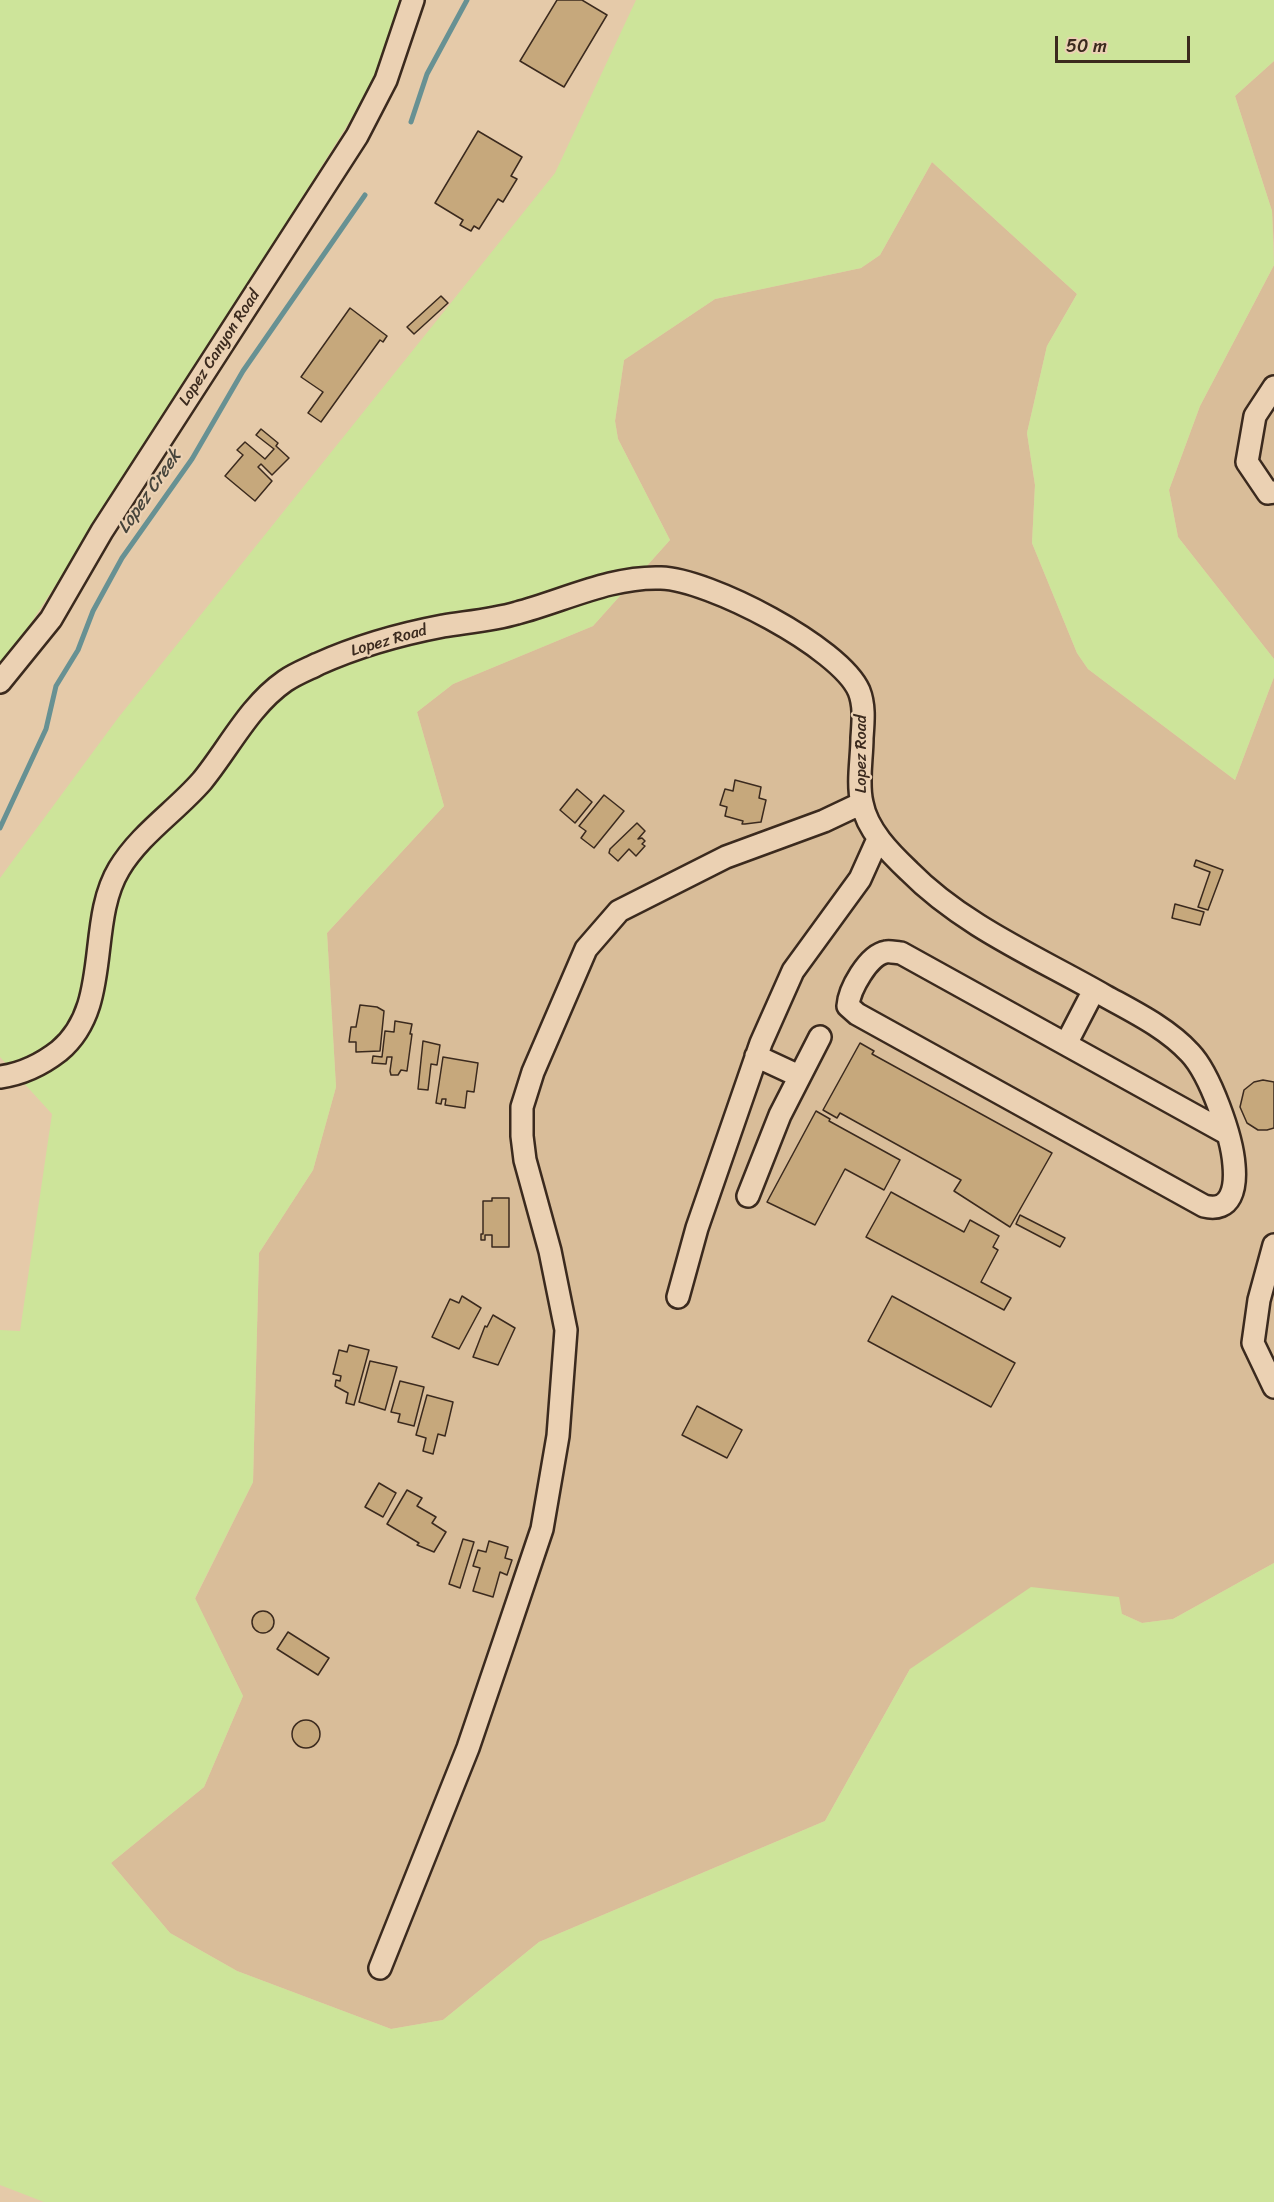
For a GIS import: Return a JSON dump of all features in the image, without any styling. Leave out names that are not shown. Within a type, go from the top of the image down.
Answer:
[{"type":"street","name":"Lopez Canyon Road","points":[[0,682],[51,619],[102,531],[357,136],[386,81],[412,0]]},
{"type":"street","points":[[1274,387],[1256,416],[1247,462],[1268,493],[1274,492]]},
{"type":"street","name":"Lopez Road","points":[[0,1077],[17,1074],[48,1059],[69,1042],[83,1021],[93,992],[105,907],[110,885],[120,866],[132,849],[201,782],[256,707],[287,679],[333,657],[390,638],[507,616],[624,581],[665,578],[723,594],[799,635],[845,673],[858,689],[863,711],[862,803]]},
{"type":"street","points":[[380,1968],[468,1748],[542,1528],[558,1437],[566,1330],[550,1251],[525,1160],[522,1107],[533,1072],[586,949],[619,911],[726,857],[824,821],[862,803],[878,838],[912,874],[942,900],[975,923],[1154,1023],[1192,1055],[1214,1095],[1228,1134],[1234,1162],[1235,1186],[1231,1198],[1224,1206],[1215,1209],[1204,1206],[857,1014],[848,1006],[849,994],[857,980],[877,956],[886,952],[901,953],[1228,1134]]},
{"type":"street","points":[[678,1297],[697,1228],[756,1056],[793,971],[860,879],[878,838]]},
{"type":"street","points":[[1066,1044],[1094,990]]},
{"type":"street","points":[[748,1196],[799,1076],[820,1037]]},
{"type":"street","points":[[756,1056],[799,1076]]},
{"type":"street","points":[[1274,1245],[1259,1300],[1253,1342],[1274,1387]]},
{"type":"shaded area","points":[[1274,61],[1274,245],[1272,211],[1235,96]]},
{"type":"shaded area","points":[[932,162],[1077,294],[1047,346],[1027,433],[1035,485],[1032,543],[1077,653],[1088,669],[1235,780],[1274,677],[1274,1563],[1173,1619],[1142,1623],[1122,1614],[910,1669],[825,1821],[539,1942],[443,2020],[391,2029],[237,1971],[170,1933],[111,1863],[204,1787],[243,1696],[195,1599],[253,1482],[259,1253],[313,1170],[336,1087],[327,933],[444,806],[417,712],[453,684],[593,626],[670,540],[618,439],[615,421],[624,360],[715,299],[861,268],[880,255]]},
{"type":"shaded area","points":[[1274,265],[1274,659],[1178,537],[1169,490],[1200,406]]},
{"type":"green space","points":[[0,0],[399,0],[383,56],[363,100],[158,428],[23,635],[0,664]]},
{"type":"green space","points":[[636,0],[1274,0],[1274,61],[1235,96],[1272,211],[1274,265],[1200,406],[1169,490],[1178,537],[1274,659],[1274,677],[1235,780],[1088,669],[1077,653],[1032,543],[1035,485],[1027,433],[1047,346],[1077,294],[932,162],[880,255],[861,268],[715,299],[624,360],[615,421],[618,439],[670,540],[593,626],[453,684],[417,712],[444,806],[327,933],[336,1087],[313,1170],[259,1253],[253,1482],[195,1598],[243,1696],[204,1787],[111,1863],[170,1933],[237,1971],[391,2029],[443,2020],[539,1942],[825,1821],[910,1669],[1031,1587],[1119,1597],[1122,1614],[1142,1623],[1173,1619],[1274,1563],[1274,2202],[44,2202],[0,2185],[0,1330],[20,1331],[52,1114],[0,1057],[0,878],[118,718],[555,173]]},
{"type":"building","points":[[557,0],[582,0],[607,15],[564,87],[520,61]]},
{"type":"building","points":[[478,131],[522,157],[511,176],[517,179],[503,202],[498,199],[479,229],[474,226],[471,231],[460,225],[463,220],[435,203]]},
{"type":"building","points":[[441,296],[448,303],[414,334],[407,327]]},
{"type":"building","points":[[350,308],[387,336],[383,342],[380,340],[321,422],[308,413],[323,392],[301,377]]},
{"type":"building","points":[[261,429],[278,443],[276,446],[289,458],[272,475],[261,464],[258,467],[272,481],[255,501],[225,476],[243,455],[237,450],[245,442],[265,459],[274,449],[256,435]]},
{"type":"building","points":[[735,780],[761,787],[759,798],[766,800],[761,822],[742,824],[743,821],[725,816],[727,807],[720,805],[725,789],[733,791]]},
{"type":"building","points":[[577,789],[592,802],[575,823],[560,810]]},
{"type":"building","points":[[604,795],[624,811],[594,848],[581,838],[586,831],[579,826]]},
{"type":"building","points":[[637,823],[645,831],[638,839],[642,838],[645,841],[642,844],[645,846],[636,856],[629,849],[618,861],[609,853],[610,849]]},
{"type":"building","points":[[1196,860],[1223,870],[1208,910],[1198,907],[1210,872],[1194,866]]},
{"type":"building","points":[[1175,904],[1204,912],[1200,925],[1172,918]]},
{"type":"building","points":[[360,1005],[377,1007],[384,1011],[380,1051],[356,1052],[356,1042],[349,1042],[351,1027],[356,1027]]},
{"type":"building","points":[[395,1021],[412,1024],[410,1034],[412,1034],[407,1071],[401,1070],[398,1075],[391,1075],[392,1057],[387,1057],[386,1064],[372,1063],[373,1056],[382,1057],[385,1031],[394,1032]]},
{"type":"building","points":[[423,1041],[440,1045],[437,1065],[431,1064],[428,1090],[418,1089]]},
{"type":"building","points":[[860,1043],[874,1051],[872,1054],[1052,1153],[1010,1227],[954,1191],[961,1180],[840,1113],[837,1118],[823,1110]]},
{"type":"building","points":[[443,1057],[478,1063],[474,1092],[467,1091],[465,1108],[445,1105],[446,1099],[442,1099],[441,1104],[436,1103]]},
{"type":"building","points":[[1263,1080],[1274,1082],[1274,1128],[1258,1130],[1247,1123],[1240,1107],[1244,1090],[1254,1082]]},
{"type":"building","points":[[816,1111],[830,1119],[829,1121],[900,1160],[884,1190],[845,1169],[815,1225],[767,1202]]},
{"type":"building","points":[[891,1192],[964,1232],[970,1220],[999,1236],[993,1247],[998,1250],[981,1282],[1011,1298],[1004,1310],[866,1237]]},
{"type":"building","points":[[492,1198],[509,1198],[509,1247],[492,1247],[492,1235],[485,1235],[485,1240],[481,1240],[483,1201],[492,1201]]},
{"type":"building","points":[[1020,1215],[1065,1238],[1060,1247],[1016,1224]]},
{"type":"building","points":[[462,1296],[481,1308],[459,1349],[432,1337],[450,1299],[459,1303]]},
{"type":"building","points":[[892,1296],[1015,1363],[991,1407],[868,1341]]},
{"type":"building","points":[[493,1315],[515,1328],[498,1365],[473,1357],[485,1326],[487,1327]]},
{"type":"building","points":[[349,1345],[369,1350],[354,1405],[346,1403],[348,1393],[335,1386],[336,1380],[340,1381],[341,1376],[333,1374],[339,1350],[347,1352]]},
{"type":"building","points":[[370,1361],[397,1367],[385,1410],[359,1402]]},
{"type":"building","points":[[400,1381],[424,1387],[414,1426],[398,1422],[400,1414],[391,1412]]},
{"type":"building","points":[[427,1395],[453,1402],[445,1436],[438,1434],[433,1454],[423,1451],[426,1438],[416,1435]]},
{"type":"building","points":[[697,1406],[742,1430],[727,1458],[682,1435]]},
{"type":"building","points":[[379,1483],[396,1493],[383,1517],[365,1507]]},
{"type":"building","points":[[407,1490],[422,1498],[417,1506],[436,1517],[432,1523],[446,1532],[434,1552],[417,1545],[419,1543],[387,1524]]},
{"type":"building","points":[[463,1539],[474,1542],[460,1588],[449,1584]]},
{"type":"building","points":[[489,1541],[508,1547],[505,1558],[512,1560],[507,1575],[500,1572],[493,1597],[473,1591],[480,1568],[473,1566],[478,1550],[486,1552]]},
{"type":"building","points":[[263,1611],[271,1614],[274,1622],[271,1630],[263,1633],[255,1630],[252,1622],[255,1614]]},
{"type":"building","points":[[288,1632],[329,1658],[318,1675],[277,1649]]},
{"type":"building","points":[[306,1720],[316,1724],[320,1734],[316,1744],[306,1748],[296,1744],[292,1734],[296,1724]]},
{"type":"waterway","name":"Lopez Creek","points":[[411,122],[427,74],[467,0]]},
{"type":"waterway","name":"Lopez Creek","points":[[0,828],[46,729],[56,686],[78,650],[93,611],[122,558],[192,459],[243,371],[365,195]]}]
